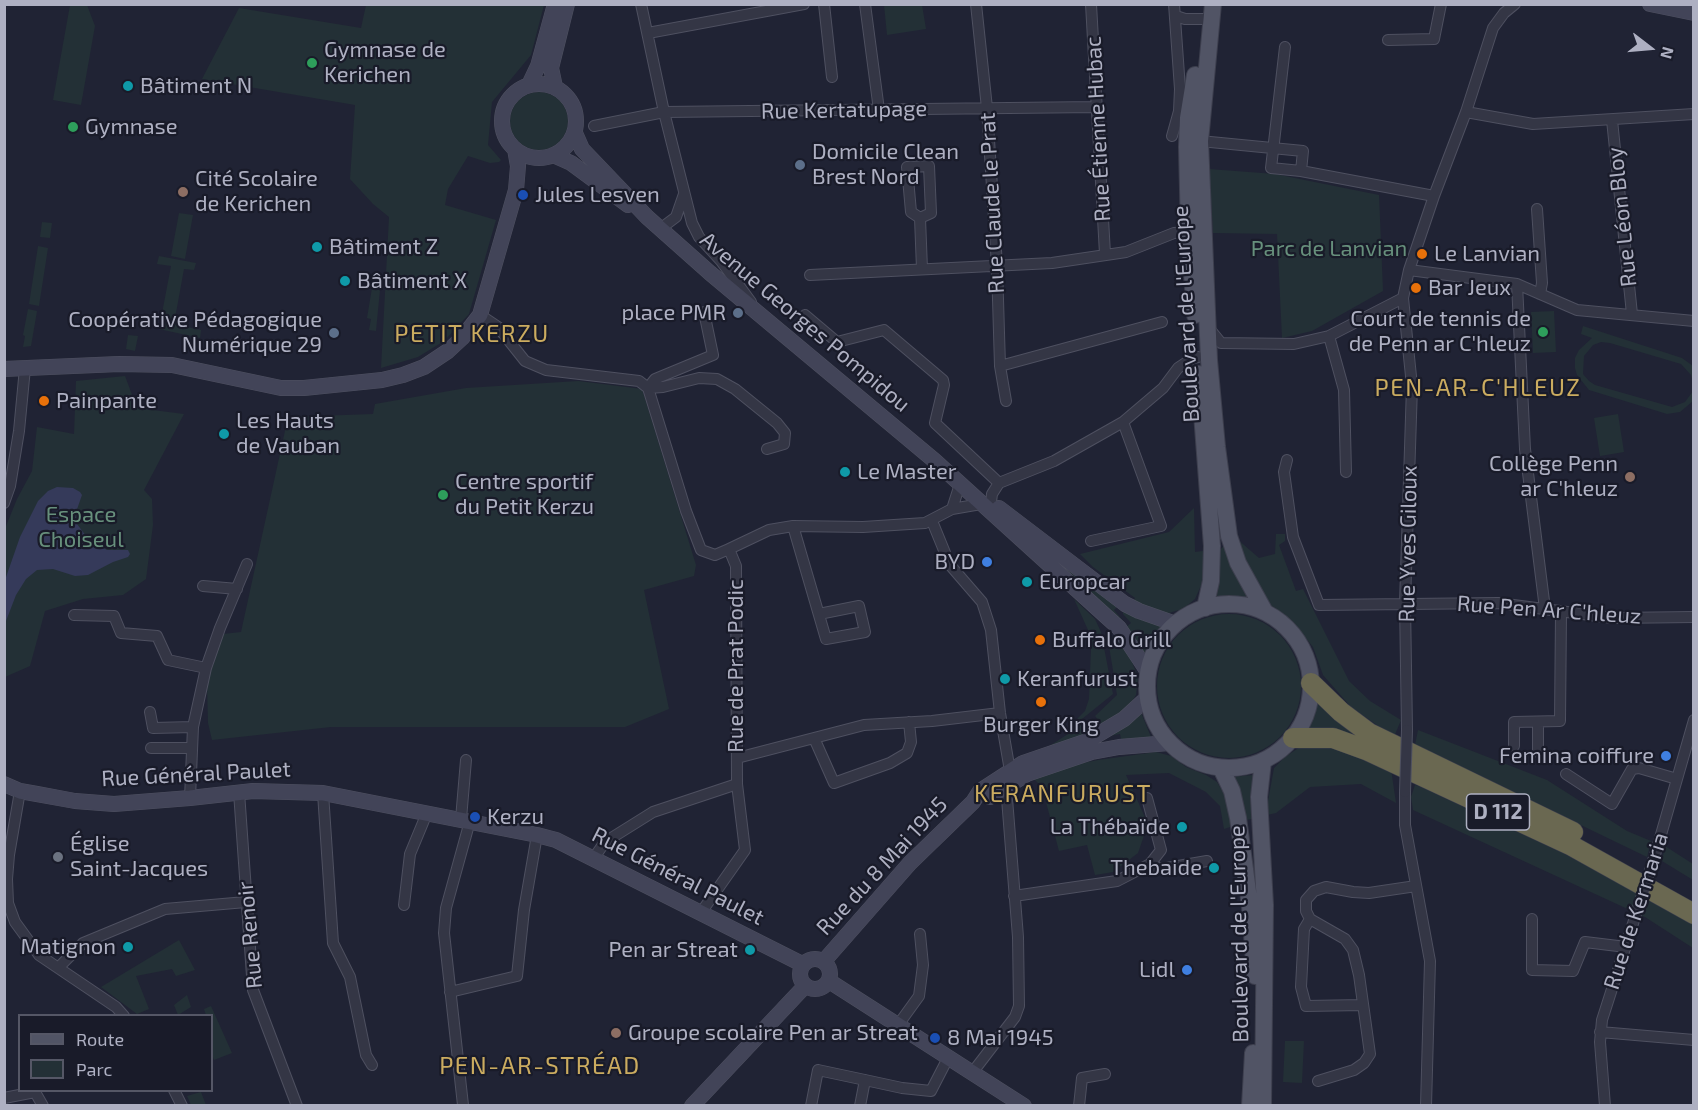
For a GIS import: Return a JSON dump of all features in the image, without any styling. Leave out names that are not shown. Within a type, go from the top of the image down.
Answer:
[{"type":"highway","name":"D 112","points":[[1311,683],[1341,712],[1369,733],[1570,831],[1694,899]]},
{"type":"highway","name":"D 112","points":[[1293,738],[1333,738],[1366,750],[1572,846],[1694,914]]},
{"type":"main road","name":"Boulevard de l'Europe","points":[[1212,9],[1200,141],[1206,325],[1199,360],[1217,447],[1229,536],[1238,564],[1265,612]]},
{"type":"main road","name":"Boulevard de l'Europe","points":[[1205,608],[1211,581],[1212,546],[1189,232],[1187,147],[1188,118],[1198,56],[1212,9]]},
{"type":"main road","points":[[1240,604],[1265,612],[1280,621],[1292,633],[1307,662],[1311,683],[1304,720],[1293,738],[1280,752],[1263,762],[1242,767],[1221,768],[1202,764],[1169,743],[1155,721],[1148,697],[1148,672],[1154,654],[1163,638],[1176,624],[1190,614],[1205,608],[1240,604]]},
{"type":"main road","name":"Boulevard de l'Europe","points":[[1263,762],[1259,797],[1265,905],[1263,1106]]},
{"type":"main road","name":"Boulevard de l'Europe","points":[[1221,768],[1232,791],[1238,818],[1250,906],[1256,981],[1250,1106]]},
{"type":"street","points":[[529,86],[538,66],[555,4]]},
{"type":"street","points":[[555,87],[551,68],[567,4]]},
{"type":"street","points":[[641,4],[664,112],[692,223],[699,237],[721,261],[761,315]]},
{"type":"street","points":[[648,33],[804,4]]},
{"type":"street","points":[[824,4],[832,77]]},
{"type":"street","points":[[865,4],[879,110]]},
{"type":"street","name":"Rue Claude le Prat","points":[[976,4],[987,108],[997,266],[1000,366],[1006,401]]},
{"type":"street","name":"Rue Étienne Hubac","points":[[1091,4],[1105,254]]},
{"type":"street","points":[[1388,40],[1434,39],[1441,4]]},
{"type":"street","name":"Rue Yves Giloux","points":[[1426,1106],[1430,961],[1406,825],[1405,792],[1407,730],[1405,603],[1412,386],[1403,298],[1409,270],[1466,112],[1493,28],[1506,9],[1515,4]]},
{"type":"street","points":[[1650,4],[1694,13]]},
{"type":"street","points":[[1175,10],[1185,19],[1212,9]]},
{"type":"street","points":[[1172,136],[1179,111],[1180,89],[1175,10]]},
{"type":"street","points":[[1286,46],[1271,168],[1301,171],[1434,196]]},
{"type":"street","points":[[4,503],[10,486],[19,431],[12,368],[119,364],[172,365],[281,388],[304,388],[382,380],[404,375],[438,359],[462,338],[480,315],[516,190],[518,166],[515,149],[504,133],[503,114],[512,96],[529,86],[537,84],[555,87],[569,98],[573,106],[576,124],[574,133],[566,146],[528,170],[516,190]]},
{"type":"street","name":"Rue Kertatupage","points":[[594,126],[664,112],[1095,107]]},
{"type":"street","points":[[1466,112],[1533,124],[1694,114]]},
{"type":"street","name":"Rue Léon Bloy","points":[[1612,120],[1632,314]]},
{"type":"street","name":"Avenue Georges Pompidou","points":[[574,133],[582,149],[660,229],[986,503],[1119,628],[1148,672]]},
{"type":"street","points":[[1200,141],[1303,151],[1301,171]]},
{"type":"street","points":[[515,149],[527,156],[547,157]]},
{"type":"street","name":"Avenue Georges Pompidou","points":[[547,157],[571,163],[603,189],[647,217]]},
{"type":"street","points":[[929,166],[931,213],[920,218],[911,212],[907,167],[929,166]]},
{"type":"street","points":[[660,229],[676,217],[684,194]]},
{"type":"street","points":[[1537,209],[1542,284],[1540,294]]},
{"type":"street","points":[[676,217],[692,223]]},
{"type":"street","points":[[920,218],[922,269]]},
{"type":"street","points":[[810,275],[1052,262],[1126,252],[1174,233],[1189,232]]},
{"type":"street","points":[[1409,270],[1517,284],[1577,310],[1694,321]]},
{"type":"street","points":[[1517,284],[1525,449],[1545,609]]},
{"type":"street","points":[[729,549],[769,530],[793,525],[863,527],[925,523],[952,509],[986,503],[999,483],[1054,461],[1123,422],[1163,388],[1178,368],[1199,360],[1221,343],[1294,344],[1329,336],[1403,298]]},
{"type":"street","points":[[648,388],[655,379],[713,356],[704,312]]},
{"type":"street","points":[[480,315],[498,327],[525,360],[546,370],[639,381],[648,388],[663,387],[699,378],[717,379],[735,389],[777,423],[784,433],[784,444],[767,449]]},
{"type":"street","name":"Avenue Georges Pompidou","points":[[805,315],[837,342],[884,330],[943,380],[936,423],[999,483]]},
{"type":"street","points":[[1000,366],[1162,322]]},
{"type":"street","points":[[1206,325],[1221,343]]},
{"type":"street","points":[[1329,336],[1344,390],[1347,472]]},
{"type":"street","name":"Rue de Prat Podic","points":[[593,859],[605,842],[653,812],[737,784],[736,566],[729,549],[715,555],[701,550],[686,511],[648,388]]},
{"type":"street","points":[[1091,542],[1161,526],[1123,422]]},
{"type":"street","name":"Rue Pen Ar C'hleuz","points":[[1287,460],[1284,472],[1293,537],[1319,605],[1498,603],[1613,618],[1694,617]]},
{"type":"street","name":"Avenue Georges Pompidou","points":[[935,461],[960,484],[1125,603],[1139,611],[1176,624]]},
{"type":"street","points":[[952,509],[960,484]]},
{"type":"street","points":[[932,521],[950,565],[982,602],[992,632],[1000,713],[1010,771]]},
{"type":"street","points":[[793,525],[826,639],[865,632],[859,606],[819,614]]},
{"type":"street","points":[[190,798],[192,728],[206,668],[247,564]]},
{"type":"street","points":[[202,586],[237,589]]},
{"type":"street","points":[[1514,746],[1514,722],[1560,721],[1561,613]]},
{"type":"street","points":[[74,615],[114,616],[121,633],[157,636],[168,660],[206,668]]},
{"type":"street","name":"Rue du 8 Mai 1945","points":[[824,961],[910,863],[974,802],[980,791],[1023,764],[1087,741],[1124,719],[1148,697]]},
{"type":"street","points":[[150,712],[153,728],[192,728]]},
{"type":"street","points":[[737,758],[864,725],[932,721],[1000,713]]},
{"type":"street","name":"Rue de Kermaria","points":[[1605,1106],[1600,1032],[1603,1014],[1658,845],[1694,720]]},
{"type":"street","points":[[814,738],[834,783],[890,764],[907,753],[911,742],[909,722]]},
{"type":"street","points":[[1538,722],[1538,752]]},
{"type":"street","name":"Rue du 8 Mai 1945","points":[[974,802],[985,800],[1027,774],[1092,752],[1119,747],[1169,743]]},
{"type":"street","points":[[151,748],[190,748]]},
{"type":"street","points":[[463,1105],[445,954],[446,908],[466,820],[466,760]]},
{"type":"street","points":[[1566,774],[1612,804],[1632,770],[1639,768],[1677,779]]},
{"type":"street","name":"Rue Général Paulet","points":[[4,784],[20,791],[75,801],[114,804],[265,790],[323,793],[537,835],[556,840],[802,964]]},
{"type":"street","points":[[700,914],[745,850],[737,784]]},
{"type":"street","points":[[972,1073],[1015,1017],[1019,1006],[1018,937],[1006,786]]},
{"type":"street","points":[[20,791],[7,879],[8,903],[15,922],[39,955],[116,1007],[122,1014]]},
{"type":"street","name":"Rue Renoir","points":[[239,792],[253,990],[297,1106]]},
{"type":"street","points":[[323,793],[333,943],[350,977],[366,1055],[372,1065]]},
{"type":"street","points":[[1014,896],[1117,881],[1150,864],[1161,850],[1147,798]]},
{"type":"street","points":[[404,904],[410,854],[427,813]]},
{"type":"street","points":[[450,992],[517,976],[524,910],[537,835]]},
{"type":"street","points":[[1150,864],[1161,869],[1206,861]]},
{"type":"street","points":[[1318,1081],[1354,1070],[1364,1063],[1370,1054],[1359,975],[1349,943],[1310,919],[1306,910],[1306,900],[1314,891],[1326,887],[1369,893],[1416,886]]},
{"type":"street","points":[[58,968],[83,943],[165,909],[246,902]]},
{"type":"street","points":[[1310,919],[1304,929],[1301,987],[1306,1006],[1363,1005]]},
{"type":"street","points":[[1532,919],[1532,970],[1574,971],[1585,942],[1626,947]]},
{"type":"street","points":[[898,1026],[919,996],[923,965],[920,934]]},
{"type":"street","points":[[813,958],[824,961],[830,970],[829,981],[818,989],[805,986],[800,976],[802,964],[813,958]]},
{"type":"street","points":[[829,981],[1020,1105]]},
{"type":"street","points":[[692,1106],[805,986]]},
{"type":"street","points":[[1600,1032],[1694,1040]]},
{"type":"street","points":[[811,1106],[818,1070],[902,1088],[931,1091],[948,1058]]},
{"type":"street","points":[[1079,1106],[1082,1078],[1105,1074]]},
{"type":"street","points":[[860,1106],[865,1080]]},
{"type":"street","points":[[4,1098],[35,1092],[43,1106]]},
{"type":"street","points":[[175,1092],[182,1106]]},
{"type":"green space","points":[[70,5],[87,5],[95,26],[81,105],[53,100]]},
{"type":"green space","points":[[366,5],[544,5],[531,55],[492,102],[488,145],[501,160],[490,163],[468,156],[448,189],[445,205],[496,220],[469,314],[444,341],[418,357],[381,368],[389,217],[373,204],[350,179],[355,105],[202,79],[239,8],[361,28]]},
{"type":"green space","points":[[884,5],[922,5],[926,29],[887,35]]},
{"type":"green space","points":[[539,92],[550,94],[563,105],[568,121],[566,132],[555,145],[539,150],[528,148],[515,137],[510,121],[512,110],[523,97]]},
{"type":"green space","name":"Parc de Lanvian","points":[[1209,169],[1275,174],[1379,195],[1383,291],[1312,331],[1282,338],[1277,234],[1213,233]]},
{"type":"green space","points":[[179,213],[193,215],[185,259],[171,256]]},
{"type":"green space","points":[[42,222],[52,223],[50,238],[40,237]]},
{"type":"green space","points":[[38,246],[48,248],[39,306],[29,304]]},
{"type":"green space","points":[[159,256],[196,263],[194,270],[184,269],[174,324],[201,330],[200,338],[159,329],[171,266],[157,264]]},
{"type":"green space","points":[[372,288],[380,290],[376,331],[369,330],[371,319],[367,318]]},
{"type":"green space","points":[[28,309],[37,311],[31,346],[23,347],[25,336],[23,335]]},
{"type":"green space","name":"Court de tennis de de Penn ar C'hleuz","points":[[1554,311],[1556,352],[1533,353],[1531,312]]},
{"type":"green space","points":[[1583,326],[1682,358],[1693,366],[1693,383],[1691,375],[1681,364],[1601,342],[1593,345],[1584,356],[1583,374],[1589,381],[1595,385],[1672,407],[1685,402],[1693,391],[1693,401],[1680,412],[1667,414],[1589,390],[1577,375],[1575,368],[1575,358],[1579,350],[1592,338],[1581,334]]},
{"type":"green space","points":[[128,335],[138,336],[135,351],[126,349]]},
{"type":"green space","name":"Espace Choiseul","points":[[125,376],[137,408],[184,414],[144,490],[152,499],[153,525],[146,579],[123,595],[83,599],[45,611],[30,666],[5,677],[4,531],[32,471],[37,427],[74,434],[76,381]]},
{"type":"green space","name":"Centre sportif du Petit Kerzu","points":[[578,381],[642,389],[696,565],[694,576],[644,590],[669,709],[625,727],[331,727],[212,740],[208,723],[207,683],[223,634],[241,632],[288,417],[373,414],[375,404],[466,388]]},
{"type":"green space","points":[[1618,414],[1624,452],[1600,456],[1594,418]]},
{"type":"green space","points":[[973,494],[1118,606],[1114,610],[1123,621],[1121,623]]},
{"type":"green space","points":[[1194,508],[1195,552],[1203,551],[1203,581],[1195,599],[1183,609],[1165,614],[1133,603],[1135,598],[1093,567],[1080,554],[1169,532]]},
{"type":"green space","points":[[1276,534],[1285,534],[1285,541],[1279,545],[1296,591],[1303,589],[1349,681],[1370,701],[1401,720],[1394,737],[1351,707],[1323,675],[1313,647],[1294,624],[1268,603],[1249,576],[1236,538],[1259,558],[1275,554]]},
{"type":"green space","points":[[1225,543],[1251,598],[1217,597],[1218,550]]},
{"type":"green space","points":[[1074,599],[1095,619],[1101,632],[1113,694],[1082,719],[1077,719],[1085,711],[1089,699],[1091,649],[1088,630]]},
{"type":"green space","points":[[1123,610],[1142,620],[1161,626],[1149,643],[1143,657],[1125,628],[1131,623],[1123,614]]},
{"type":"green space","points":[[1229,614],[1257,619],[1280,635],[1296,658],[1301,686],[1296,714],[1280,737],[1257,753],[1229,758],[1201,753],[1178,737],[1162,714],[1157,686],[1162,658],[1178,635],[1201,619]]},
{"type":"green space","points":[[1116,634],[1129,655],[1138,677],[1136,695],[1128,708],[1103,726],[1095,716],[1117,695],[1108,640]]},
{"type":"green space","points":[[1320,698],[1374,744],[1308,732]]},
{"type":"green space","points":[[1140,710],[1151,737],[1121,739],[1120,734],[1109,736]]},
{"type":"green space","points":[[1090,719],[1096,730],[1040,752],[1068,734]]},
{"type":"green space","points":[[1418,730],[1547,780],[1627,831],[1651,841],[1647,857],[1415,745]]},
{"type":"green space","points":[[1327,742],[1391,769],[1396,803],[1361,784],[1310,787],[1276,813],[1267,815],[1274,768],[1285,757],[1306,743]]},
{"type":"green space","points":[[1156,752],[1171,756],[1186,767],[1217,782],[1228,801],[1233,826],[1224,829],[1220,806],[1206,792],[1169,773],[1126,775],[1148,824],[1138,853],[1113,872],[1095,875],[1087,845],[1059,851],[1042,787],[1033,778],[1053,769]]},
{"type":"green space","points":[[1254,775],[1252,819],[1246,820],[1229,777]]},
{"type":"green space","points":[[1415,785],[1563,853],[1693,922],[1693,948],[1645,917],[1413,810],[1411,797]]},
{"type":"green space","points":[[1665,846],[1693,864],[1693,880],[1662,861]]},
{"type":"green space","points":[[179,940],[195,970],[176,976],[172,969],[136,976],[149,1009],[137,1014],[101,987]]},
{"type":"green space","points":[[187,995],[191,1007],[178,1014],[174,1005]]},
{"type":"green space","points":[[211,1006],[232,1053],[214,1060],[213,1014],[206,1014],[204,1009]]},
{"type":"green space","points":[[1285,1041],[1304,1041],[1302,1083],[1283,1082]]},
{"type":"green space","points":[[201,1092],[206,1105],[191,1105],[187,1096]]},
{"type":"water","points":[[57,487],[73,488],[82,495],[75,515],[77,524],[89,540],[107,550],[128,550],[130,554],[88,575],[75,576],[53,569],[37,570],[26,579],[16,595],[6,621],[5,580],[20,537],[38,501],[48,491]]},
{"type":"place","name":"Gymnase de Kerichen","points":[[312,63]]},
{"type":"place","name":"Bâtiment N","points":[[128,86]]},
{"type":"place","name":"Gymnase","points":[[73,127]]},
{"type":"place","name":"Domicile Clean Brest Nord","points":[[800,165]]},
{"type":"place","name":"Cité Scolaire de Kerichen","points":[[183,192]]},
{"type":"place","name":"Jules Lesven","points":[[523,195]]},
{"type":"place","name":"Bâtiment Z","points":[[317,247]]},
{"type":"place","name":"Le Lanvian","points":[[1422,254]]},
{"type":"place","name":"Bâtiment X","points":[[345,281]]},
{"type":"place","name":"Bar Jeux","points":[[1416,288]]},
{"type":"place","name":"place PMR","points":[[738,313]]},
{"type":"place","name":"Court de tennis de de Penn ar C'hleuz","points":[[1543,332]]},
{"type":"place","name":"Coopérative Pédagogique Numérique 29","points":[[334,333]]},
{"type":"place","name":"Painpante","points":[[44,401]]},
{"type":"place","name":"Les Hauts de Vauban","points":[[224,434]]},
{"type":"place","name":"Le Master","points":[[845,472]]},
{"type":"place","name":"Collège Penn ar C'hleuz","points":[[1630,477]]},
{"type":"place","name":"Centre sportif du Petit Kerzu","points":[[443,495]]},
{"type":"place","name":"BYD","points":[[987,562]]},
{"type":"place","name":"Europcar","points":[[1027,582]]},
{"type":"place","name":"Buffalo Grill","points":[[1040,640]]},
{"type":"place","name":"Keranfurust","points":[[1005,679]]},
{"type":"place","name":"Burger King","points":[[1041,702]]},
{"type":"place","name":"Femina coiffure","points":[[1666,756]]},
{"type":"place","name":"Kerzu","points":[[475,817]]},
{"type":"place","name":"La Thébaïde","points":[[1182,827]]},
{"type":"place","name":"Église Saint-Jacques","points":[[58,857]]},
{"type":"place","name":"Thebaide","points":[[1214,868]]},
{"type":"place","name":"Matignon","points":[[128,947]]},
{"type":"place","name":"Pen ar Streat","points":[[750,950]]},
{"type":"place","name":"Lidl","points":[[1187,970]]},
{"type":"place","name":"Groupe scolaire Pen ar Streat","points":[[616,1033]]},
{"type":"place","name":"8 Mai 1945","points":[[935,1038]]},
{"type":"district","name":"PETIT KERZU","points":[[472,334]]},
{"type":"district","name":"PEN-AR-C'HLEUZ","points":[[1478,388]]},
{"type":"district","name":"KERANFURUST","points":[[1063,794]]},
{"type":"district","name":"PEN-AR-STRÉAD","points":[[540,1066]]}]
